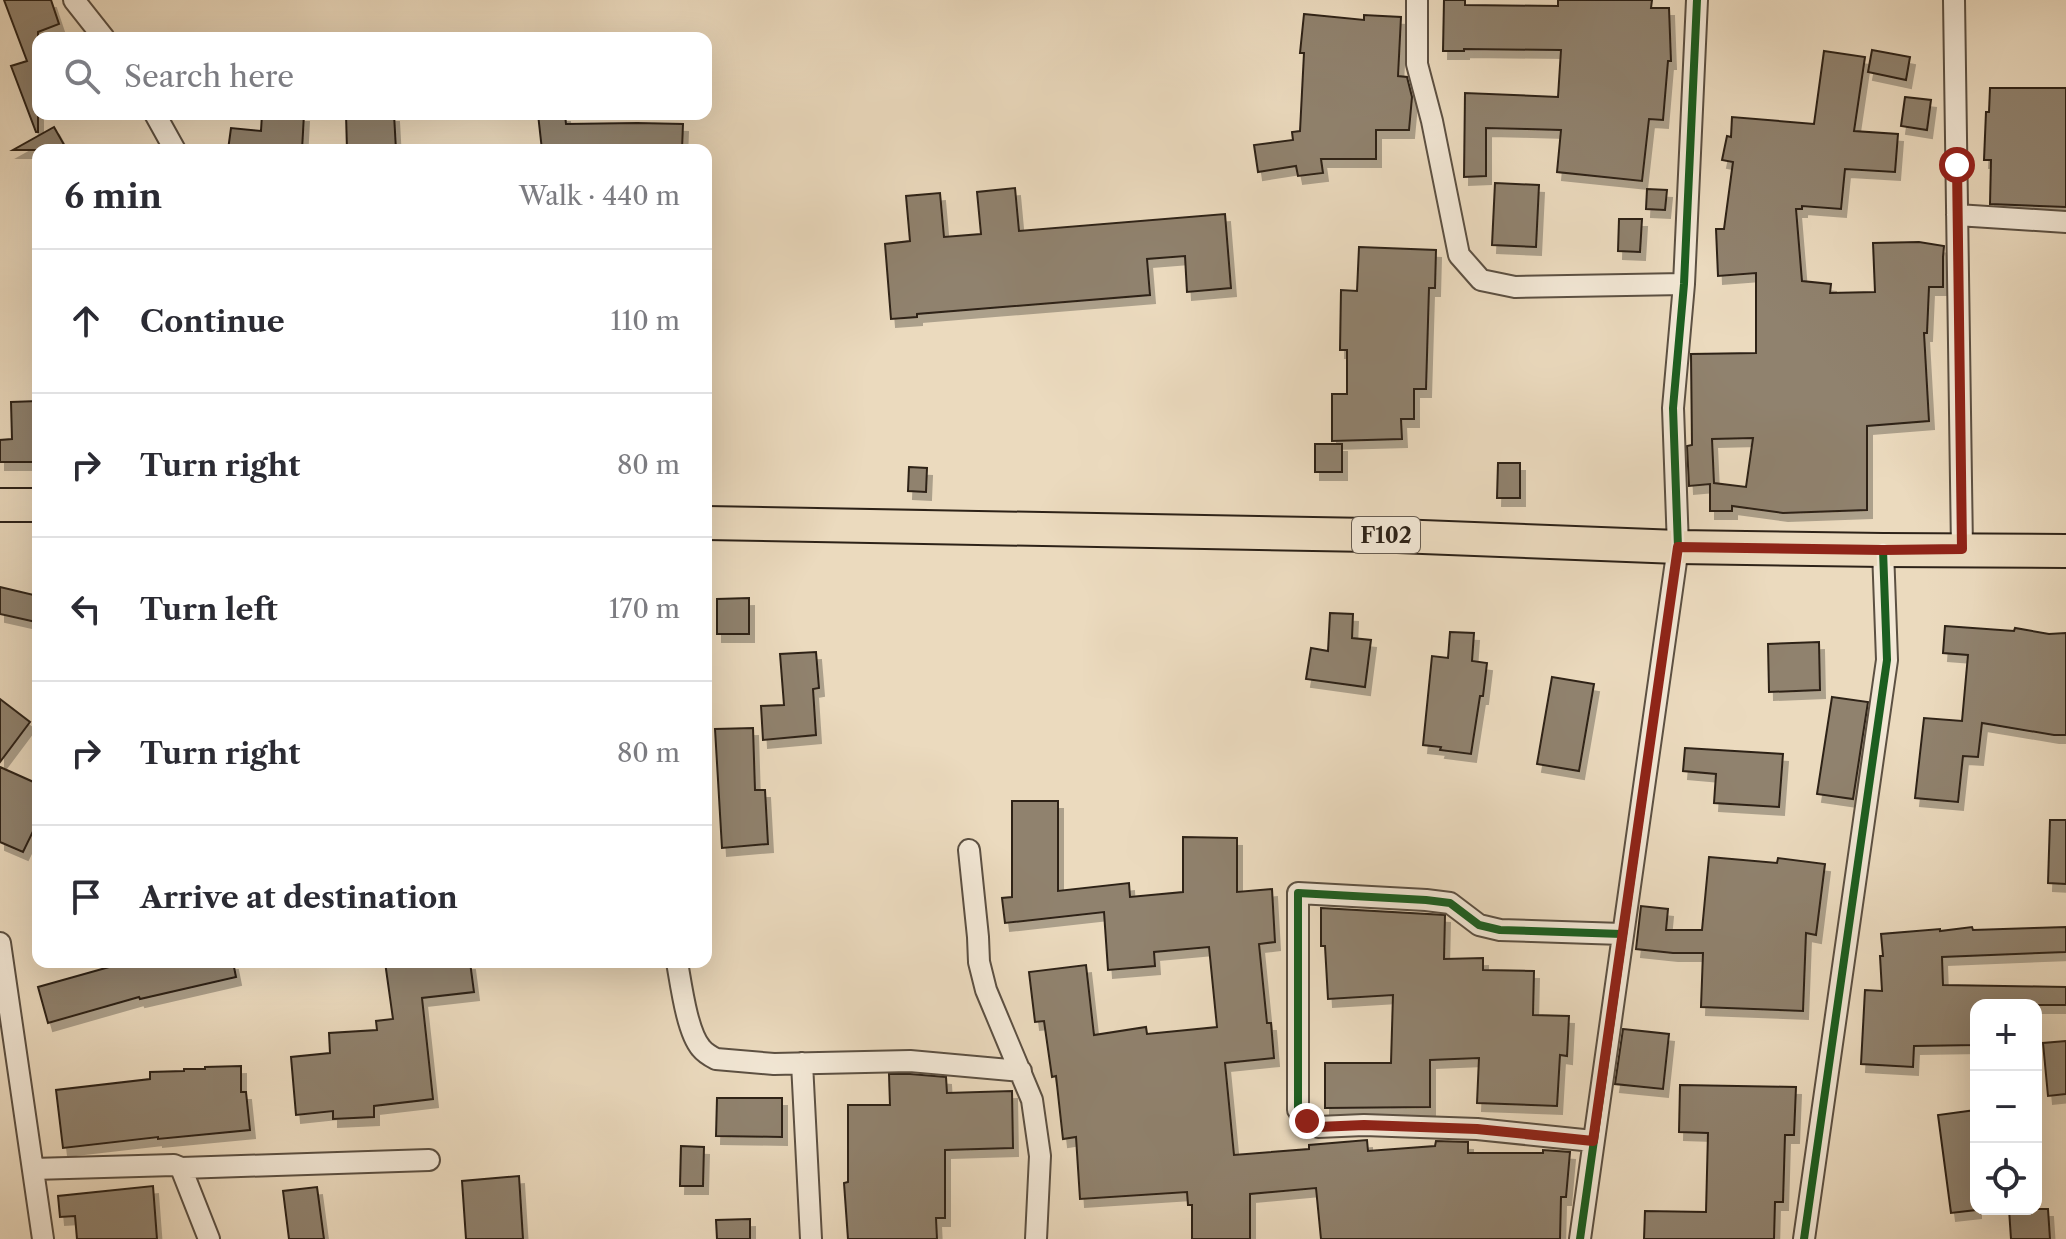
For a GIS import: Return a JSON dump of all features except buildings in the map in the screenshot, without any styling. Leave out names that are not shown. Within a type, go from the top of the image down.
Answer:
[{"type":"main road","points":[[0,505],[32,505]]},
{"type":"main road","name":"F102","points":[[712,523],[1371,535],[1678,547],[2066,551]]},
{"type":"street","points":[[74,0],[99,32]]},
{"type":"street","points":[[1417,0],[1417,64],[1432,121],[1459,255],[1481,280],[1515,287],[1684,284]]},
{"type":"street","points":[[1580,1239],[1678,547],[1673,408],[1684,284],[1697,0]]},
{"type":"street","points":[[1954,0],[1962,549]]},
{"type":"street","points":[[158,120],[172,144]]},
{"type":"street","points":[[1957,215],[2066,222]]},
{"type":"street","points":[[1804,1239],[1887,660],[1883,550]]},
{"type":"street","points":[[969,850],[979,962],[990,1001],[1032,1100],[1040,1156],[1036,1239]]},
{"type":"street","points":[[1593,1141],[1477,1129],[1364,1125],[1318,1127],[1307,1121],[1298,1110],[1298,893],[1450,903],[1479,925],[1500,930],[1622,934]]},
{"type":"street","points":[[0,943],[43,1239]]},
{"type":"street","points":[[678,968],[687,1014],[698,1046],[716,1059],[774,1064],[910,1061],[1021,1071]]},
{"type":"street","points":[[802,1063],[811,1239]]},
{"type":"street","points":[[33,1169],[429,1160]]},
{"type":"street","points":[[181,1168],[209,1239]]},
{"type":"cycle path","points":[[1580,1239],[1678,547],[1673,408],[1684,284],[1697,0]]},
{"type":"cycle path","points":[[1804,1239],[1887,660],[1883,550]]},
{"type":"cycle path","points":[[1593,1141],[1477,1129],[1364,1125],[1318,1127],[1307,1121],[1298,1110],[1298,893],[1450,903],[1479,925],[1500,930],[1622,934]]},
{"type":"route","points":[[1307,1121],[1318,1127],[1364,1125],[1477,1129],[1593,1141],[1678,547],[1962,549],[1957,165]]}]
